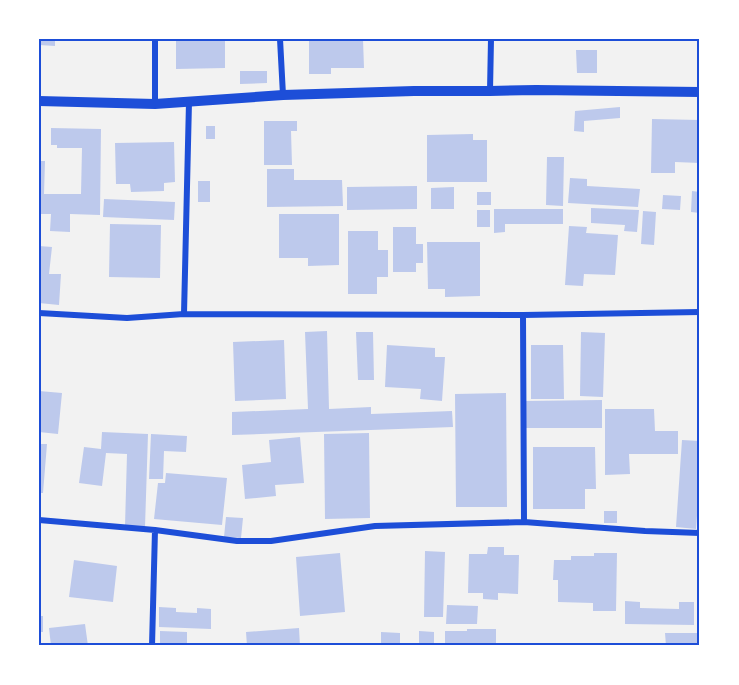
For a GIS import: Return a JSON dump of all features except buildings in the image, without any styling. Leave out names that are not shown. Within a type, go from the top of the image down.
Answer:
[{"type":"street","points":[[154,39],[155,104]]},
{"type":"street","points":[[280,39],[283,95]]},
{"type":"street","points":[[490,39],[490,91]]},
{"type":"street","points":[[39,101],[155,104],[283,95],[414,91],[700,92]]},
{"type":"street","points":[[184,314],[189,102]]},
{"type":"street","points":[[39,313],[127,318],[184,314],[523,315],[700,312]]},
{"type":"street","points":[[523,315],[524,522]]},
{"type":"street","points":[[39,520],[154,530],[237,541],[271,541],[375,526],[524,522],[700,533]]},
{"type":"street","points":[[152,646],[154,530]]}]
